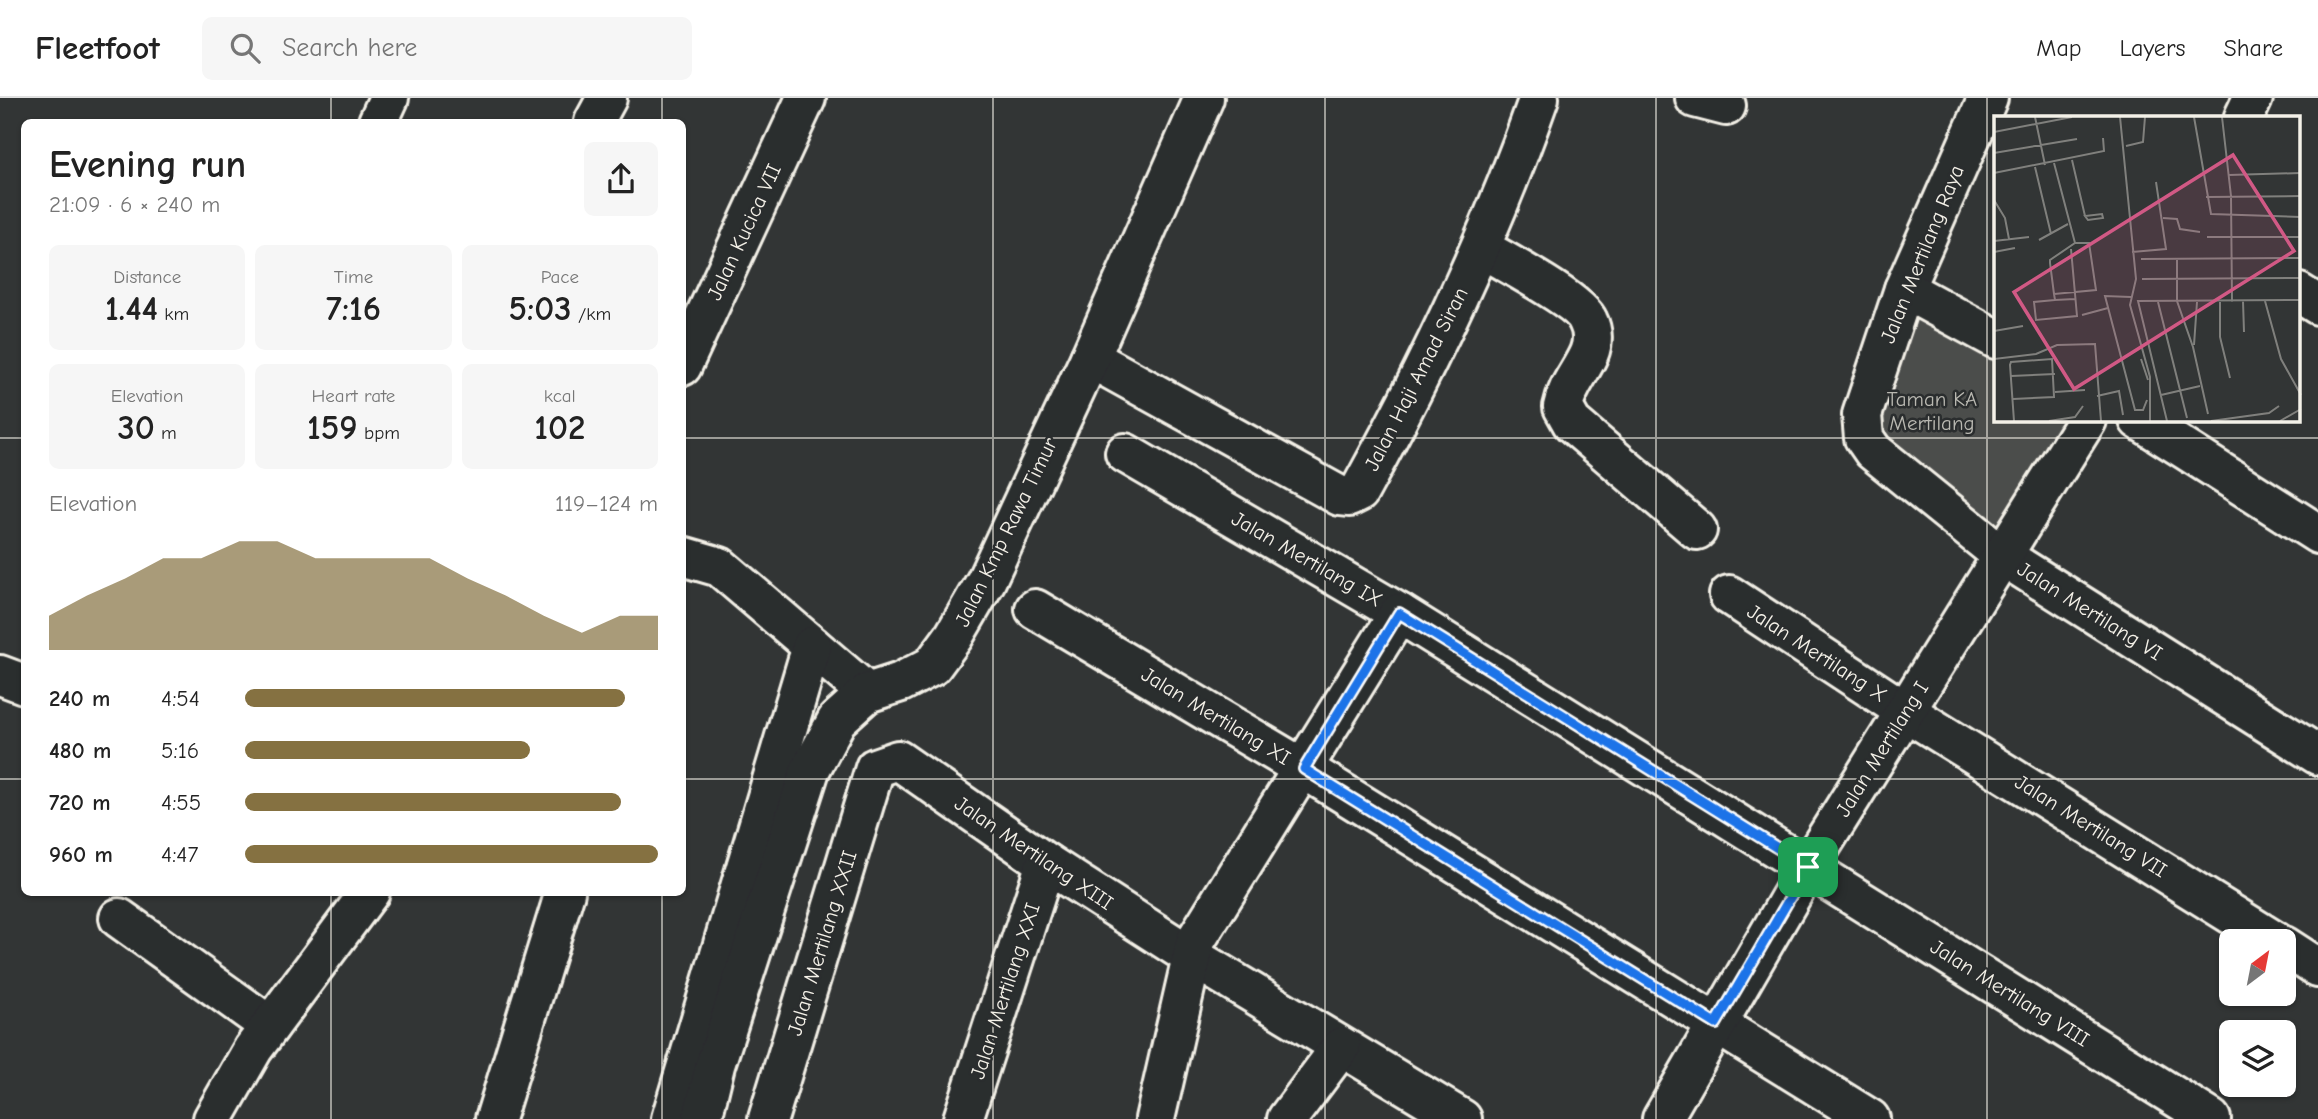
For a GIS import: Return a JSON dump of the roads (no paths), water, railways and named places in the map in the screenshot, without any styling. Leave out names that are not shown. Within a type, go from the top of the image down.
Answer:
[{"type":"street","points":[[379,119],[389,98]]},
{"type":"street","points":[[596,119],[607,98]]},
{"type":"street","name":"Jalan Kucica VII","points":[[686,357],[806,98]]},
{"type":"street","name":"Jalan Kmp Rawa Timur","points":[[702,1119],[715,1065],[810,770],[837,720],[867,693],[901,682],[932,666],[954,636],[986,581],[1090,358],[1203,98]]},
{"type":"street","name":"Jalan Haji Amad Siran","points":[[1090,358],[1340,496],[1349,497],[1359,492],[1414,392],[1482,248],[1539,98]]},
{"type":"street","name":"Jalan Mertilang Raya","points":[[1873,451],[1864,438],[1862,415],[1904,289],[1988,98]]},
{"type":"street","points":[[2244,116],[2253,98]]},
{"type":"street","points":[[1482,248],[1573,305],[1588,319],[1592,336],[1589,353],[1566,392],[1563,407],[1572,423],[1697,530]]},
{"type":"street","points":[[1904,289],[1994,338]]},
{"type":"street","points":[[2300,294],[2318,305]]},
{"type":"street","name":"Jalan Mertilang I","points":[[1662,1119],[1808,867],[2004,557],[2086,422]]},
{"type":"street","points":[[2142,422],[2318,534]]},
{"type":"street","name":"Jalan Mertilang VI","points":[[1873,451],[2004,557],[2318,755]]},
{"type":"street","name":"Jalan Mertilang IX","points":[[1125,453],[1399,613],[1808,867]]},
{"type":"street","points":[[686,557],[720,567],[867,693]]},
{"type":"street","name":"Jalan Mertilang X","points":[[1729,595],[1905,711]]},
{"type":"street","name":"Jalan Mertilang XI","points":[[1035,609],[1304,769],[1870,1119]]},
{"type":"street","points":[[1155,1119],[1196,940],[1399,613]]},
{"type":"street","points":[[671,1119],[812,646]]},
{"type":"street","points":[[0,675],[21,683]]},
{"type":"street","name":"Jalan Mertilang VII","points":[[1905,711],[2255,929]]},
{"type":"street","name":"Jalan Mertilang XIII","points":[[875,768],[898,760],[1046,863],[1191,956],[1462,1119]]},
{"type":"street","name":"Jalan Mertilang XXII","points":[[768,1119],[875,768]]},
{"type":"street","name":"Jalan Mertilang XXI","points":[[963,1119],[1046,863]]},
{"type":"street","name":"Jalan Mertilang VIII","points":[[1808,867],[2211,1119]]},
{"type":"street","points":[[213,1119],[253,1049],[367,896]]},
{"type":"street","points":[[495,1119],[564,896]]},
{"type":"street","points":[[119,918],[270,1026]]},
{"type":"street","points":[[2296,954],[2318,968]]},
{"type":"street","points":[[1287,1119],[1341,1047]]},
{"type":"park label","name":"Taman KA Mertilang","points":[[1932,411]]}]
